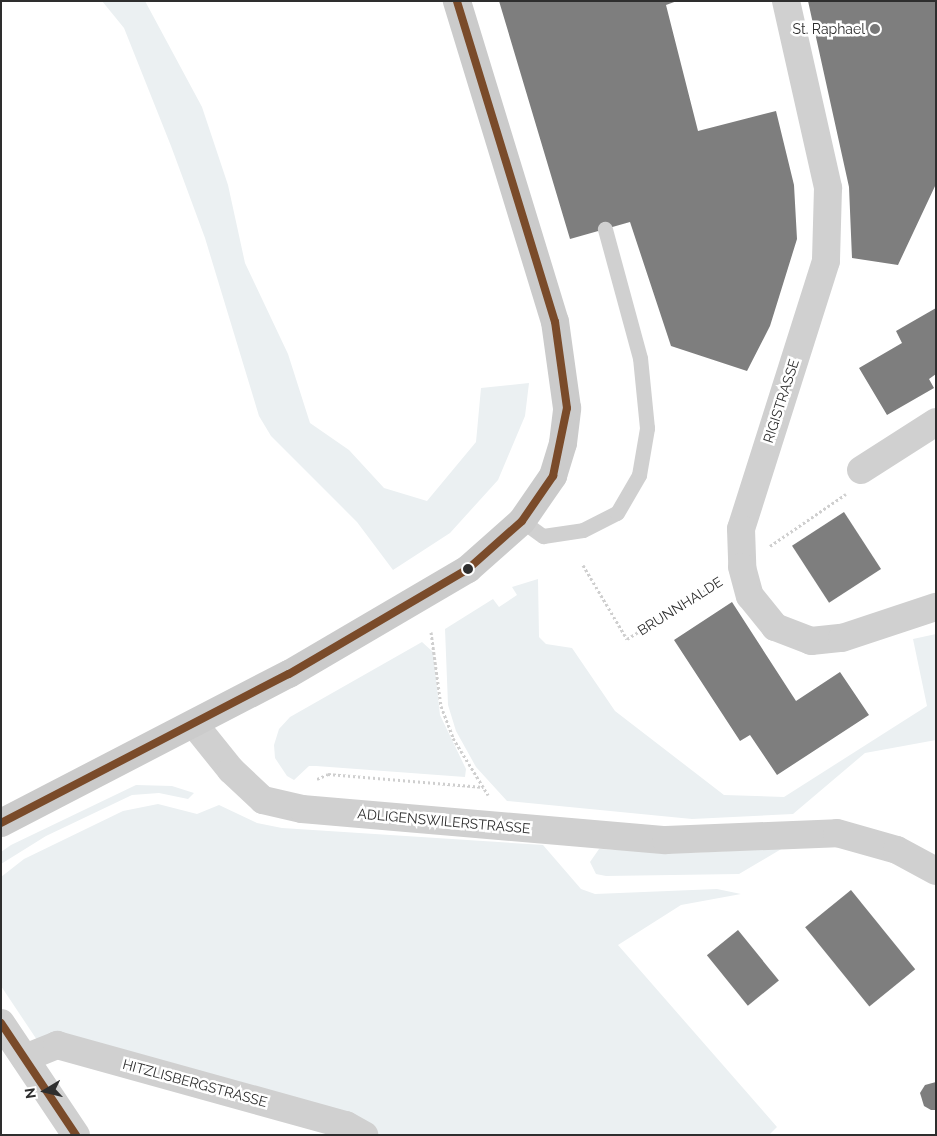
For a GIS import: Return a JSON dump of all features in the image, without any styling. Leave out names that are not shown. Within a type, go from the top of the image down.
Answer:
[{"type":"main road","points":[[1,823],[290,674],[468,568],[522,521],[553,476],[563,443],[567,408],[555,322],[457,1]]},
{"type":"street","name":"RIGISTRASSE","points":[[786,1],[828,188],[826,261],[741,529],[742,566],[750,596],[775,627],[811,641],[842,638],[936,607]]},
{"type":"street","points":[[861,470],[936,422]]},
{"type":"street","name":"ADLIGENSWILERSTRASSE","points":[[194,724],[230,770],[263,800],[302,809],[666,840],[837,833],[897,850],[936,871]]},
{"type":"street","points":[[1,1023],[76,1135]]},
{"type":"street","name":"HITZLISBERGSTRASSE","points":[[25,1058],[56,1045],[346,1125],[364,1135]]},
{"type":"lane","points":[[522,521],[543,536],[583,530],[616,513],[639,475],[647,428],[640,358],[605,229]]},
{"type":"path","points":[[768,547],[856,487],[861,470]]},
{"type":"path","name":"BRUNNHALDE","points":[[583,565],[627,639],[723,579]]},
{"type":"path","points":[[431,632],[441,706],[453,738],[491,800]]},
{"type":"path","points":[[313,780],[328,774],[483,787]]},
{"type":"shaded area","points":[[102,1],[145,1],[202,107],[228,185],[245,263],[288,354],[310,423],[349,450],[384,488],[427,501],[476,442],[481,388],[529,383],[525,416],[498,480],[450,533],[393,570],[357,522],[271,436],[259,416],[205,238],[171,146],[124,28]]},
{"type":"shaded area","points":[[538,579],[539,637],[546,644],[572,648],[615,711],[724,795],[784,797],[927,706],[913,639],[936,634],[936,740],[865,753],[793,814],[692,819],[507,801],[476,767],[456,731],[448,705],[445,629],[493,599],[499,607],[517,595],[512,587]]},
{"type":"shaded area","points":[[422,642],[433,652],[440,715],[466,769],[465,777],[316,766],[309,766],[294,780],[287,776],[275,758],[274,745],[279,729],[290,717]]},
{"type":"shaded area","points":[[136,785],[172,786],[194,793],[188,799],[159,793],[132,795],[46,836],[1,864],[1,852],[11,845]]},
{"type":"shaded area","points":[[158,804],[197,814],[219,805],[257,823],[282,828],[543,845],[581,889],[595,894],[717,889],[741,894],[681,905],[618,945],[777,1127],[769,1135],[379,1135],[343,1117],[41,1046],[1,986],[1,877],[24,859],[123,811]]},
{"type":"shaded area","points":[[783,848],[739,874],[606,876],[596,874],[590,862],[599,849],[690,853]]},
{"type":"building","points":[[499,1],[677,1],[666,5],[698,131],[776,111],[794,185],[797,239],[770,326],[747,371],[671,346],[630,222],[570,239]]},
{"type":"building","points":[[808,1],[936,1],[936,184],[898,265],[852,258],[849,187]]},
{"type":"building","points":[[936,308],[936,374],[929,379],[934,388],[887,415],[859,368],[902,343],[896,331]]},
{"type":"building","points":[[844,512],[881,569],[829,603],[792,546]]},
{"type":"building","points":[[732,602],[796,701],[840,672],[869,715],[777,775],[750,735],[740,741],[674,640]]},
{"type":"building","points":[[851,890],[915,969],[869,1006],[805,927]]},
{"type":"building","points":[[738,930],[779,981],[748,1006],[707,955]]},
{"type":"building","points":[[936,1082],[936,1110],[931,1110],[924,1106],[920,1093],[925,1085]]},
{"type":"transit line","points":[[1,823],[289,674],[468,569],[522,521],[553,476],[567,408],[555,322],[457,1]]},
{"type":"transit line","points":[[1,1023],[76,1135]]},
{"type":"place","name":"St. Raphael","points":[[875,29]]}]
